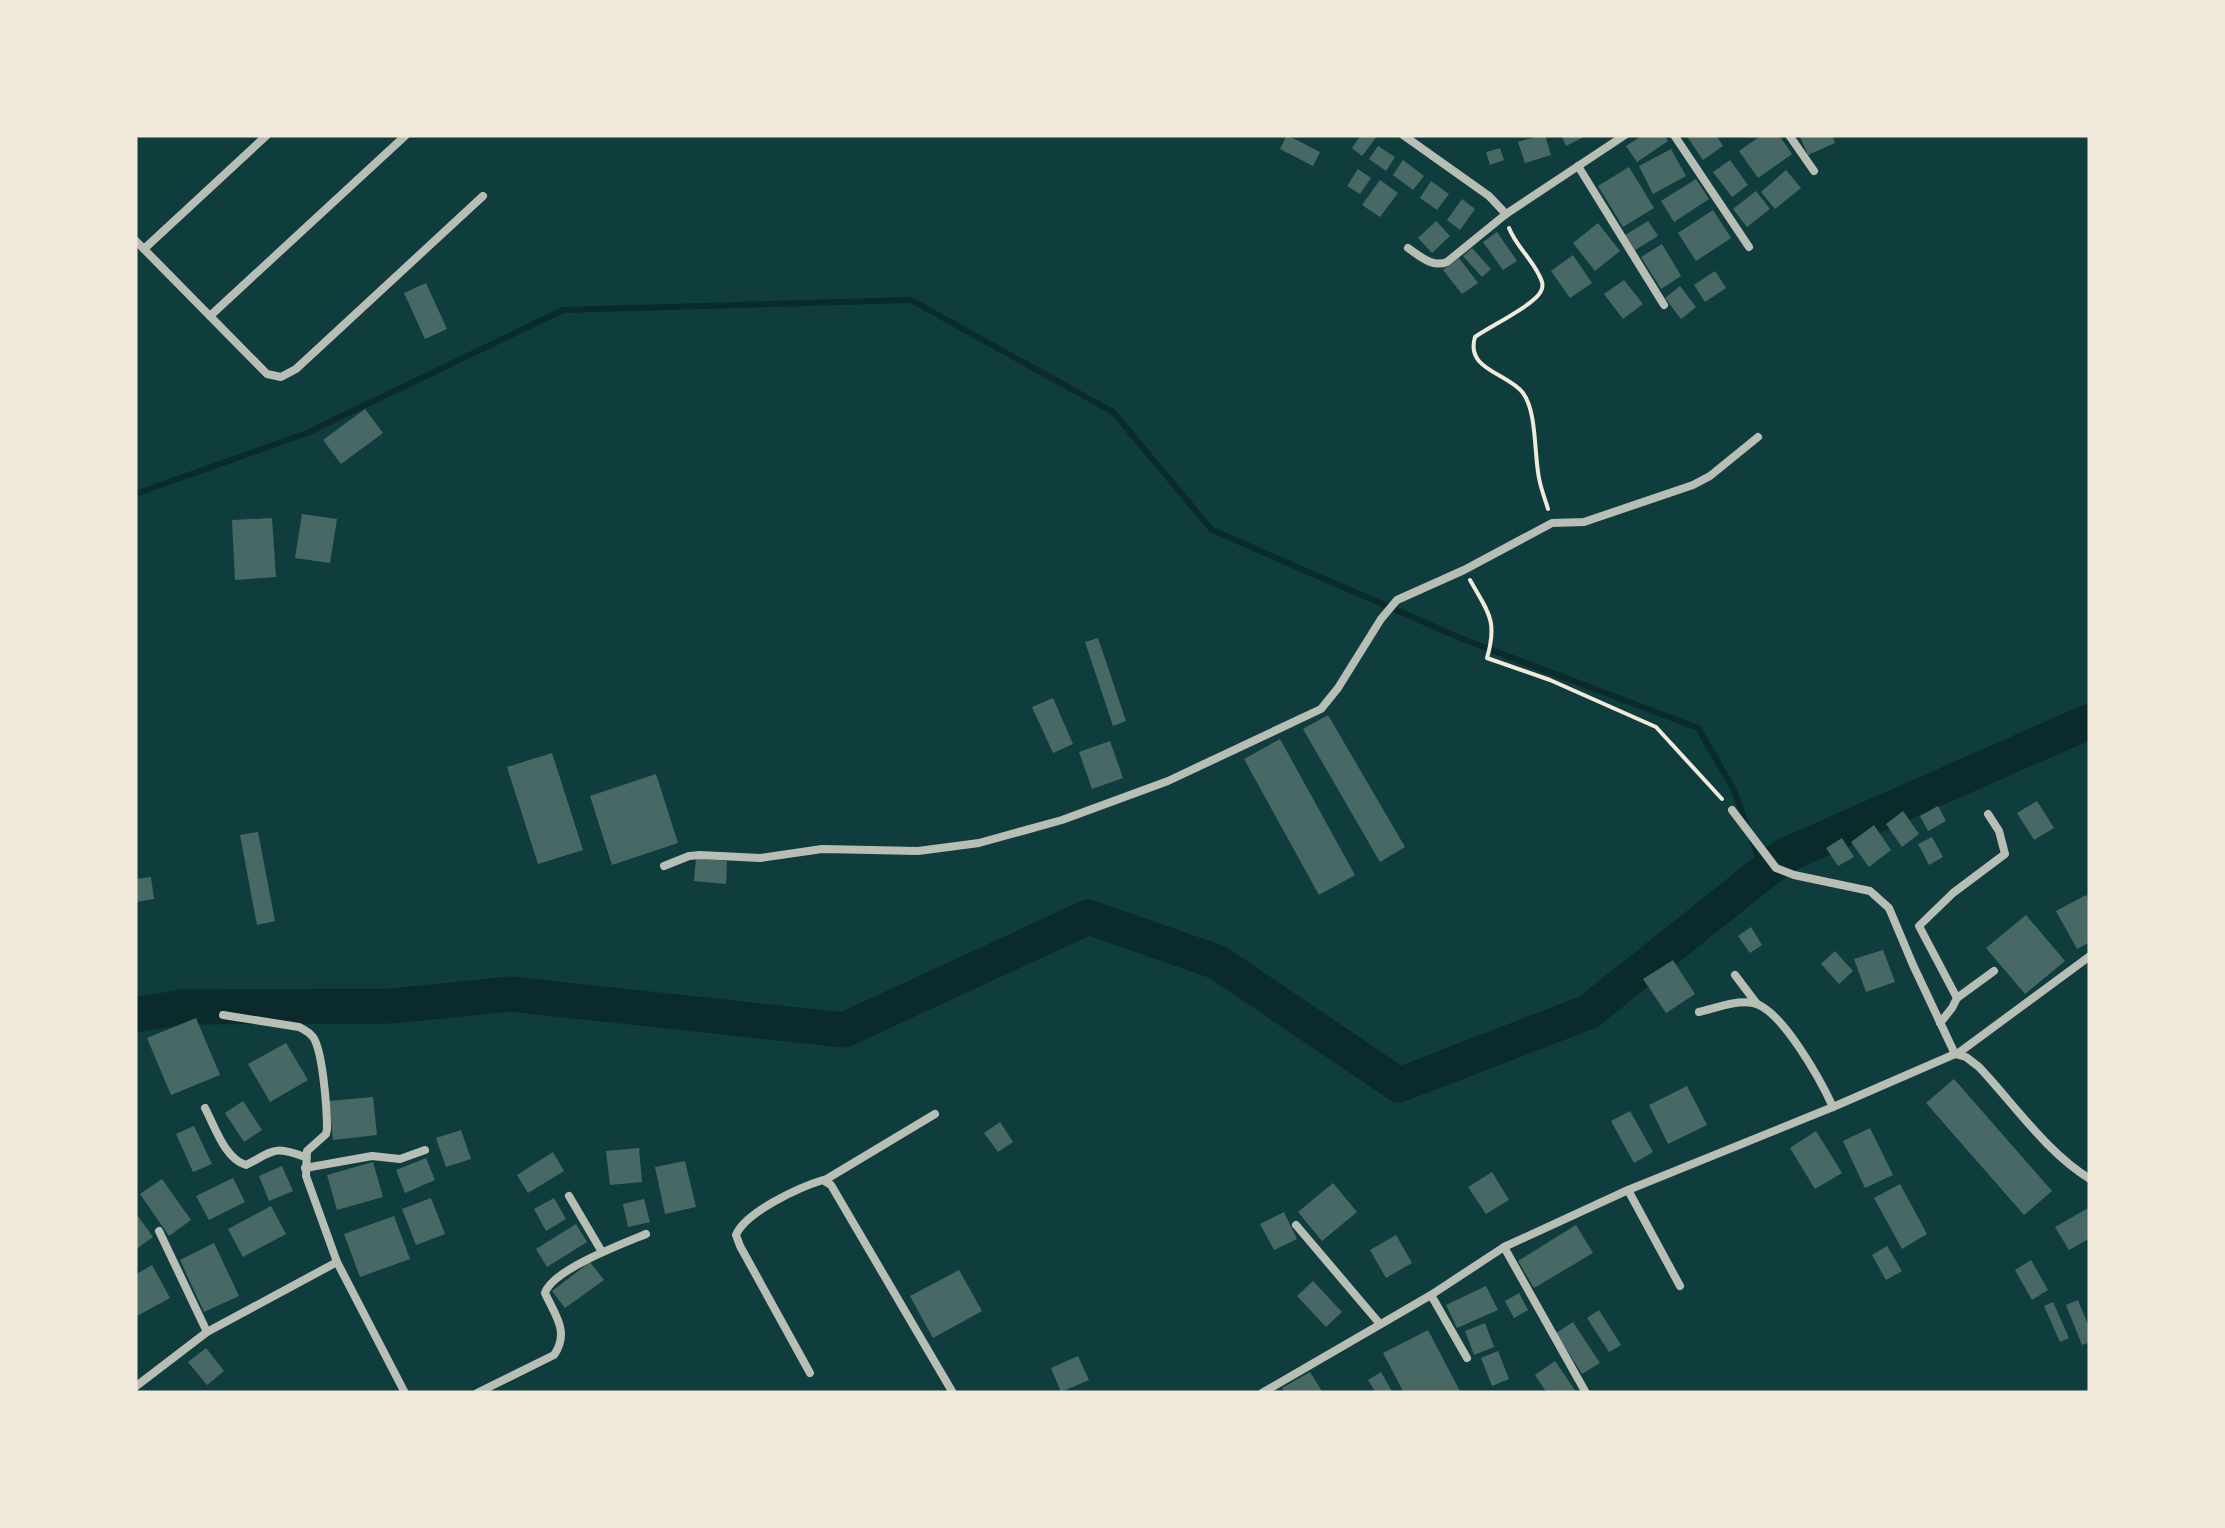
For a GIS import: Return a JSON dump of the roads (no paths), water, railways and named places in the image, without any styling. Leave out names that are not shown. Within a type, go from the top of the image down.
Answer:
[{"type":"street","points":[[144,249],[266,135]]},
{"type":"street","points":[[210,316],[406,135]]},
{"type":"street","points":[[1403,135],[1489,196],[1506,214]]},
{"type":"street","points":[[1408,248],[1432,264],[1447,262],[1506,214],[1625,135]]},
{"type":"street","points":[[1674,135],[1749,247]]},
{"type":"street","points":[[1789,135],[1814,171]]},
{"type":"street","points":[[1578,166],[1664,305]]},
{"type":"street","points":[[135,240],[267,374],[281,377],[296,370],[483,196]]},
{"type":"street","points":[[664,866],[689,856],[760,858],[822,849],[918,851],[979,843],[1062,820],[1168,780],[1322,709],[1397,600],[1552,524],[1584,522],[1694,486],[1758,437]]},
{"type":"street","points":[[1732,810],[1776,868],[1870,891],[1889,908],[1956,1054],[1973,1062],[2052,1147],[2090,1179]]},
{"type":"street","points":[[1957,998],[1919,926],[1953,893],[2004,854],[1999,831],[1988,814]]},
{"type":"street","points":[[1269,1391],[1504,1248],[1628,1190],[1956,1054],[2090,956]]},
{"type":"street","points":[[1940,1023],[1957,998],[1994,971]]},
{"type":"street","points":[[1735,975],[1757,1004]]},
{"type":"street","points":[[1698,1012],[1734,1002],[1763,1006],[1788,1033],[1833,1107]]},
{"type":"street","points":[[223,1016],[299,1027],[315,1040],[327,1129],[307,1151],[305,1168],[337,1262],[405,1393]]},
{"type":"street","points":[[206,1108],[232,1158],[241,1165],[282,1148],[305,1157]]},
{"type":"street","points":[[810,1373],[740,1246],[736,1235],[740,1225],[755,1212],[825,1180],[935,1114]]},
{"type":"street","points":[[305,1168],[372,1156],[400,1159],[425,1150]]},
{"type":"street","points":[[825,1180],[831,1184],[953,1393]]},
{"type":"street","points":[[1628,1190],[1680,1286]]},
{"type":"street","points":[[569,1196],[602,1252]]},
{"type":"street","points":[[1296,1224],[1380,1324]]},
{"type":"street","points":[[159,1231],[208,1332]]},
{"type":"street","points":[[478,1393],[554,1355],[562,1340],[562,1330],[545,1289],[553,1280],[602,1252],[646,1234]]},
{"type":"street","points":[[1504,1248],[1586,1393]]},
{"type":"street","points":[[135,1387],[208,1332],[337,1262]]},
{"type":"street","points":[[1432,1295],[1467,1358]]},
{"type":"waterway","points":[[135,494],[307,433],[563,310],[911,300],[1113,412],[1212,530],[1465,640],[1698,728],[1733,788],[1748,829]]},
{"type":"waterway","points":[[135,1015],[183,1007],[392,1006],[510,994],[844,1030],[1088,917],[1217,962],[1399,1085],[1588,1012],[1784,856],[2090,721]]},
{"type":"waterway","points":[[1752,840],[1763,872]]}]
